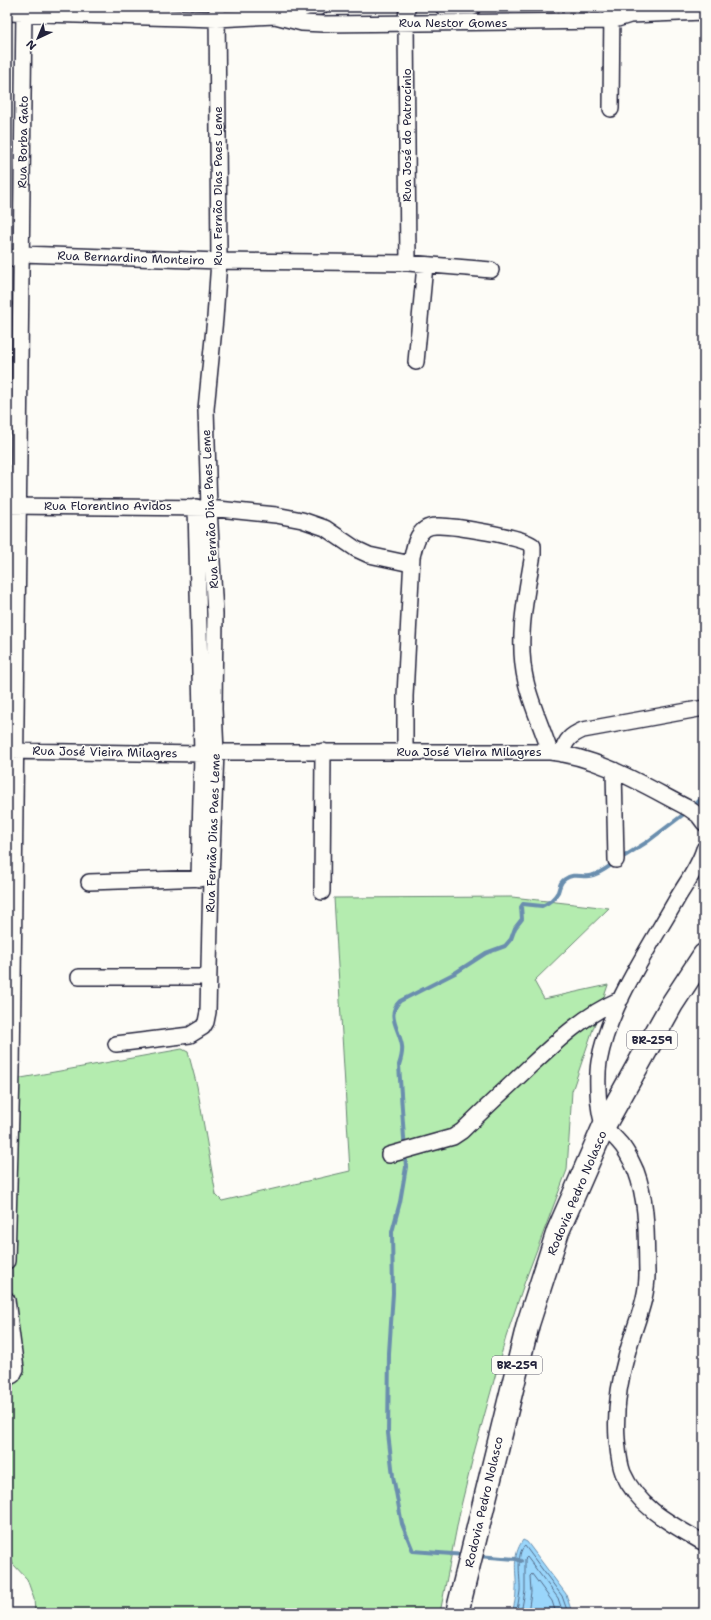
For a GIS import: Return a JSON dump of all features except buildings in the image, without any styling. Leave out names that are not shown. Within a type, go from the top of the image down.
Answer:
[{"type":"highway","name":"Rodovia Pedro Nolasco","points":[[457,1613],[528,1324],[558,1231],[604,1126],[672,1004],[704,955]]},
{"type":"street","name":"Rua Nestor Gomes","points":[[275,16],[308,7],[320,7]]},
{"type":"street","name":"Rua José do Patrocínio","points":[[407,7],[408,263]]},
{"type":"street","name":"Rua Nestor Gomes","points":[[443,7],[473,7]]},
{"type":"street","points":[[458,7],[458,23]]},
{"type":"street","name":"Rua Nestor Gomes","points":[[7,13],[25,10],[217,13],[275,16],[302,23],[323,24],[406,22],[458,23],[611,11],[630,15],[704,12]]},
{"type":"street","name":"Rua Borba Gato","points":[[7,1261],[10,1073],[13,505],[22,254],[25,10]]},
{"type":"street","points":[[611,11],[611,108]]},
{"type":"street","name":"Rua Fernão Dias Paes Leme","points":[[116,1044],[190,1035],[203,1027],[206,1022],[208,1012],[205,878],[209,753],[214,709],[215,614],[202,507],[206,410],[219,260],[217,13]]},
{"type":"street","name":"Rua Bernardino Monteiro","points":[[7,247],[22,254],[219,260],[408,263],[491,270]]},
{"type":"street","name":"Rua Bernardino Monteiro","points":[[7,260],[22,254]]},
{"type":"street","points":[[416,362],[425,265]]},
{"type":"street","name":"Rua Florentino Avidos","points":[[13,505],[79,507],[202,507],[276,515],[302,520],[325,528],[356,549],[369,555],[411,564]]},
{"type":"street","points":[[405,752],[405,696],[411,564],[415,546],[421,533],[428,528],[437,526],[484,532],[532,544],[534,549],[523,615],[523,662],[526,683],[556,753],[574,734],[583,730],[704,708]]},
{"type":"street","name":"Rua José Vieira Milagres","points":[[12,751],[209,753],[323,751],[556,753],[614,770],[688,808],[698,815],[704,823]]},
{"type":"street","points":[[322,892],[323,751]]},
{"type":"street","points":[[614,770],[616,860]]},
{"type":"street","points":[[704,849],[621,999],[606,1034],[599,1062],[597,1085],[599,1106],[604,1126],[620,1142],[636,1171],[642,1191],[646,1216],[647,1274],[645,1298],[627,1354],[619,1385],[616,1424],[618,1449],[623,1472],[635,1494],[643,1502],[658,1515],[704,1543]]},
{"type":"street","points":[[89,882],[205,878]]},
{"type":"street","points":[[79,977],[208,977]]},
{"type":"street","points":[[389,1155],[453,1137],[462,1131],[557,1041],[588,1016],[602,1007],[621,999]]},
{"type":"street","points":[[7,1300],[11,1374]]},
{"type":"green space","points":[[512,897],[609,908],[534,981],[544,999],[608,985],[572,1091],[567,1170],[525,1281],[506,1337],[475,1449],[461,1506],[440,1613],[35,1613],[34,1599],[27,1579],[13,1564],[7,1547],[7,1532],[11,1504],[7,1482],[7,1368],[13,1367],[10,1080],[182,1049],[188,1052],[197,1086],[216,1195],[222,1201],[350,1171],[334,898]]},
{"type":"water","points":[[523,1540],[527,1542],[566,1594],[572,1613],[512,1613],[516,1593],[515,1565],[517,1552]]},
{"type":"waterway","points":[[693,807],[704,796]]},
{"type":"waterway","points":[[620,859],[647,842],[688,811]]},
{"type":"waterway","points":[[465,1555],[413,1551],[402,1524],[393,1476],[388,1433],[389,1353],[393,1293],[392,1232],[400,1202],[406,1167],[399,1065],[402,1056],[402,1049],[401,1040],[395,1023],[394,1012],[400,1001],[455,973],[486,953],[505,946],[511,939],[515,928],[522,919],[521,907],[523,904],[542,906],[553,899],[558,892],[562,881],[568,877],[596,874],[614,863]]},
{"type":"waterway","points":[[478,1556],[516,1559],[521,1561]]}]
